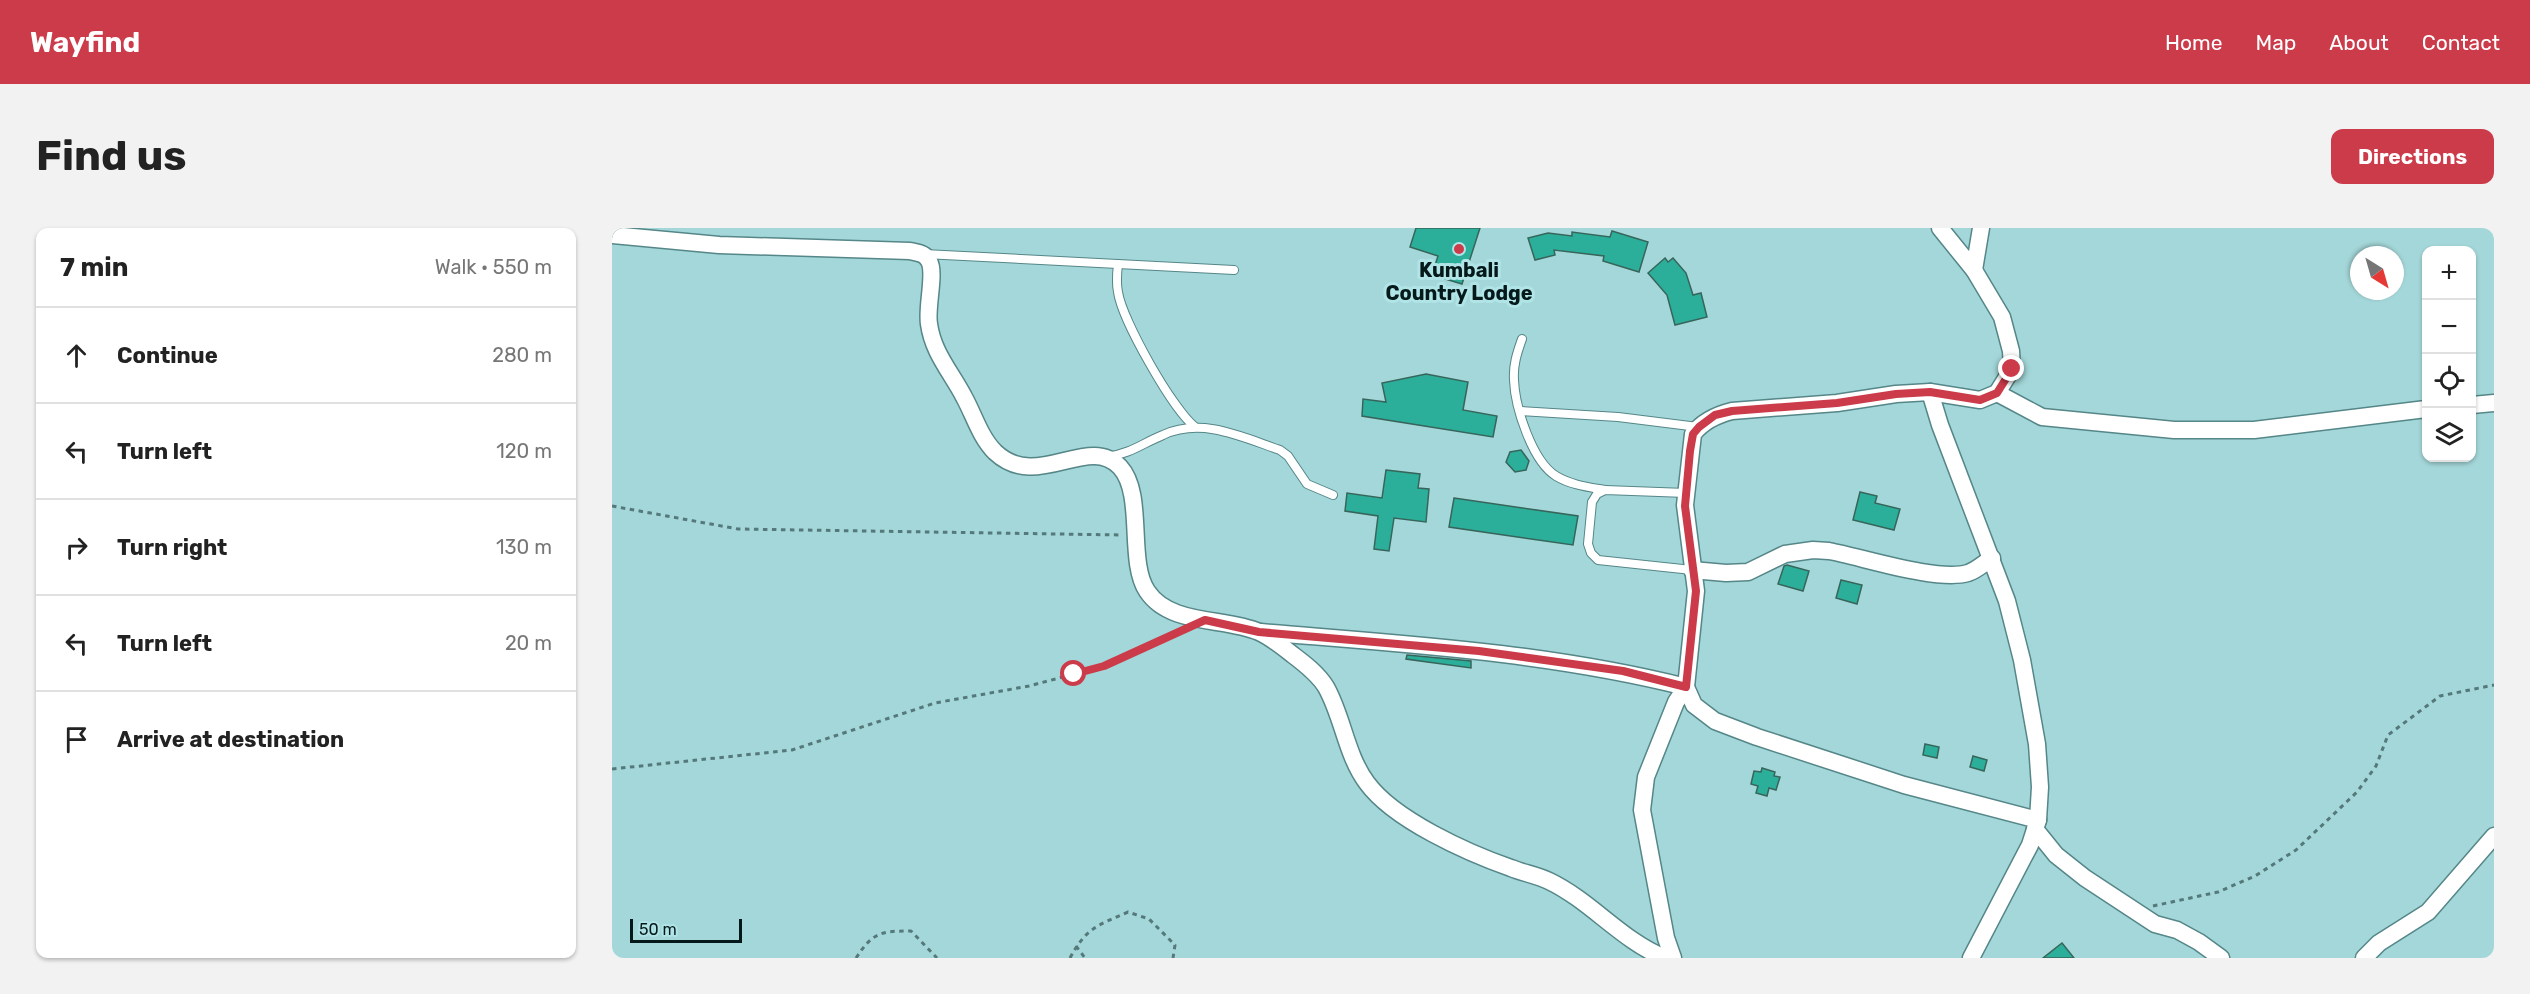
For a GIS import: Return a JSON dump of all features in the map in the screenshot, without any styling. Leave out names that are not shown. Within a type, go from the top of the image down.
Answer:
[{"type":"street","points":[[1673,958],[1666,938],[1642,810],[1646,777],[1676,702],[1686,687],[1696,591],[1685,506],[1693,434],[1715,415],[1732,411],[1837,403],[1896,394],[1930,392],[1980,400],[1997,393],[2012,369],[2011,351],[2002,317],[1974,270],[1941,228]]},
{"type":"street","points":[[1974,270],[1981,228]]},
{"type":"street","points":[[612,235],[719,245],[910,251],[923,254],[932,269],[927,306],[932,342],[938,357],[964,396],[991,448],[1001,457],[1031,468],[1088,456],[1107,457],[1121,469],[1128,484],[1139,568],[1145,589],[1156,602],[1179,614],[1259,632],[1479,651],[1623,671],[1686,687]]},
{"type":"street","points":[[1930,392],[1940,425],[1992,558],[2012,620],[2037,744],[2040,787],[2036,825],[1971,958]]},
{"type":"street","points":[[1997,393],[2042,417],[2174,430],[2254,430],[2422,410]]},
{"type":"street","points":[[2476,405],[2494,403]]},
{"type":"street","points":[[1692,570],[1748,572],[1785,554],[1813,549],[1829,550],[1931,573],[1957,575],[1977,569],[1992,558]]},
{"type":"street","points":[[1259,632],[1313,671],[1326,687],[1356,765],[1367,784],[1382,800],[1426,830],[1508,867],[1548,880],[1644,947],[1665,958]]},
{"type":"street","points":[[1686,687],[1694,705],[1715,721],[1757,737],[2036,825],[2056,855],[2155,924],[2176,930],[2199,942],[2221,958]]},
{"type":"street","points":[[2364,958],[2379,943],[2428,912],[2494,836]]},
{"type":"lane","points":[[923,254],[1234,270]]},
{"type":"lane","points":[[1118,264],[1117,291],[1123,310],[1159,379],[1184,419],[1195,427]]},
{"type":"lane","points":[[1522,339],[1515,356],[1514,380],[1520,411],[1535,452],[1544,465],[1556,476],[1576,485],[1605,490],[1686,493]]},
{"type":"lane","points":[[1520,411],[1618,417],[1699,427]]},
{"type":"lane","points":[[1107,457],[1138,449],[1164,434],[1195,427],[1214,428],[1280,450],[1288,456],[1307,484],[1333,495]]},
{"type":"lane","points":[[1605,490],[1597,494],[1592,502],[1588,544],[1591,553],[1598,560],[1692,570]]},
{"type":"path","points":[[612,506],[738,529],[1136,536]]},
{"type":"path","points":[[612,768],[792,750],[935,703],[1029,686],[1104,666],[1205,620]]},
{"type":"path","points":[[2133,910],[2218,892],[2255,876],[2296,850],[2357,792],[2376,766],[2388,735],[2440,696],[2494,685]]},
{"type":"path","points":[[1070,958],[1076,946],[1093,927],[1128,912],[1149,919],[1174,945],[1173,958]]},
{"type":"path","points":[[856,958],[867,942],[886,931],[911,931],[937,958]]},
{"type":"path","points":[[1076,946],[1085,958]]},
{"type":"building","points":[[1416,228],[1480,228],[1462,284],[1432,275],[1438,256],[1410,247]]},
{"type":"building","points":[[1612,231],[1648,242],[1639,272],[1603,261],[1604,256],[1554,250],[1555,255],[1535,260],[1528,238],[1548,233],[1572,236],[1572,232],[1610,237]]},
{"type":"building","points":[[1665,258],[1668,262],[1673,258],[1686,273],[1693,295],[1701,293],[1707,317],[1675,325],[1667,295],[1648,273]]},
{"type":"building","points":[[1426,374],[1468,382],[1463,410],[1497,416],[1493,437],[1362,416],[1363,399],[1386,402],[1382,383]]},
{"type":"building","points":[[1521,450],[1529,461],[1526,470],[1515,472],[1506,462],[1510,452]]},
{"type":"building","points":[[1386,470],[1420,474],[1418,488],[1429,489],[1426,522],[1394,518],[1389,551],[1374,549],[1378,516],[1345,511],[1347,493],[1382,498]]},
{"type":"building","points":[[1860,492],[1877,496],[1875,503],[1900,509],[1894,530],[1853,520]]},
{"type":"building","points":[[1454,498],[1578,516],[1573,545],[1449,527]]},
{"type":"building","points":[[1784,566],[1809,571],[1803,591],[1778,584]]},
{"type":"building","points":[[1841,580],[1862,585],[1857,604],[1836,598]]},
{"type":"building","points":[[1407,655],[1471,661],[1471,668],[1406,659]]},
{"type":"building","points":[[1925,744],[1939,747],[1937,758],[1923,755]]},
{"type":"building","points":[[1973,756],[1987,760],[1984,771],[1970,767]]},
{"type":"building","points":[[1762,768],[1775,772],[1774,776],[1780,777],[1776,790],[1769,788],[1767,796],[1756,793],[1758,786],[1751,784],[1754,771],[1761,772]]},
{"type":"building","points":[[2062,943],[2074,958],[2043,958]]},
{"type":"place","name":"Kumbali Country Lodge","points":[[1459,249]]},
{"type":"route","points":[[1074,674],[1104,666],[1205,620],[1259,632],[1479,651],[1623,671],[1686,687],[1696,591],[1685,506],[1693,434],[1699,427],[1715,415],[1732,411],[1837,403],[1896,394],[1930,392],[1980,400],[1997,393],[2012,369]]}]
